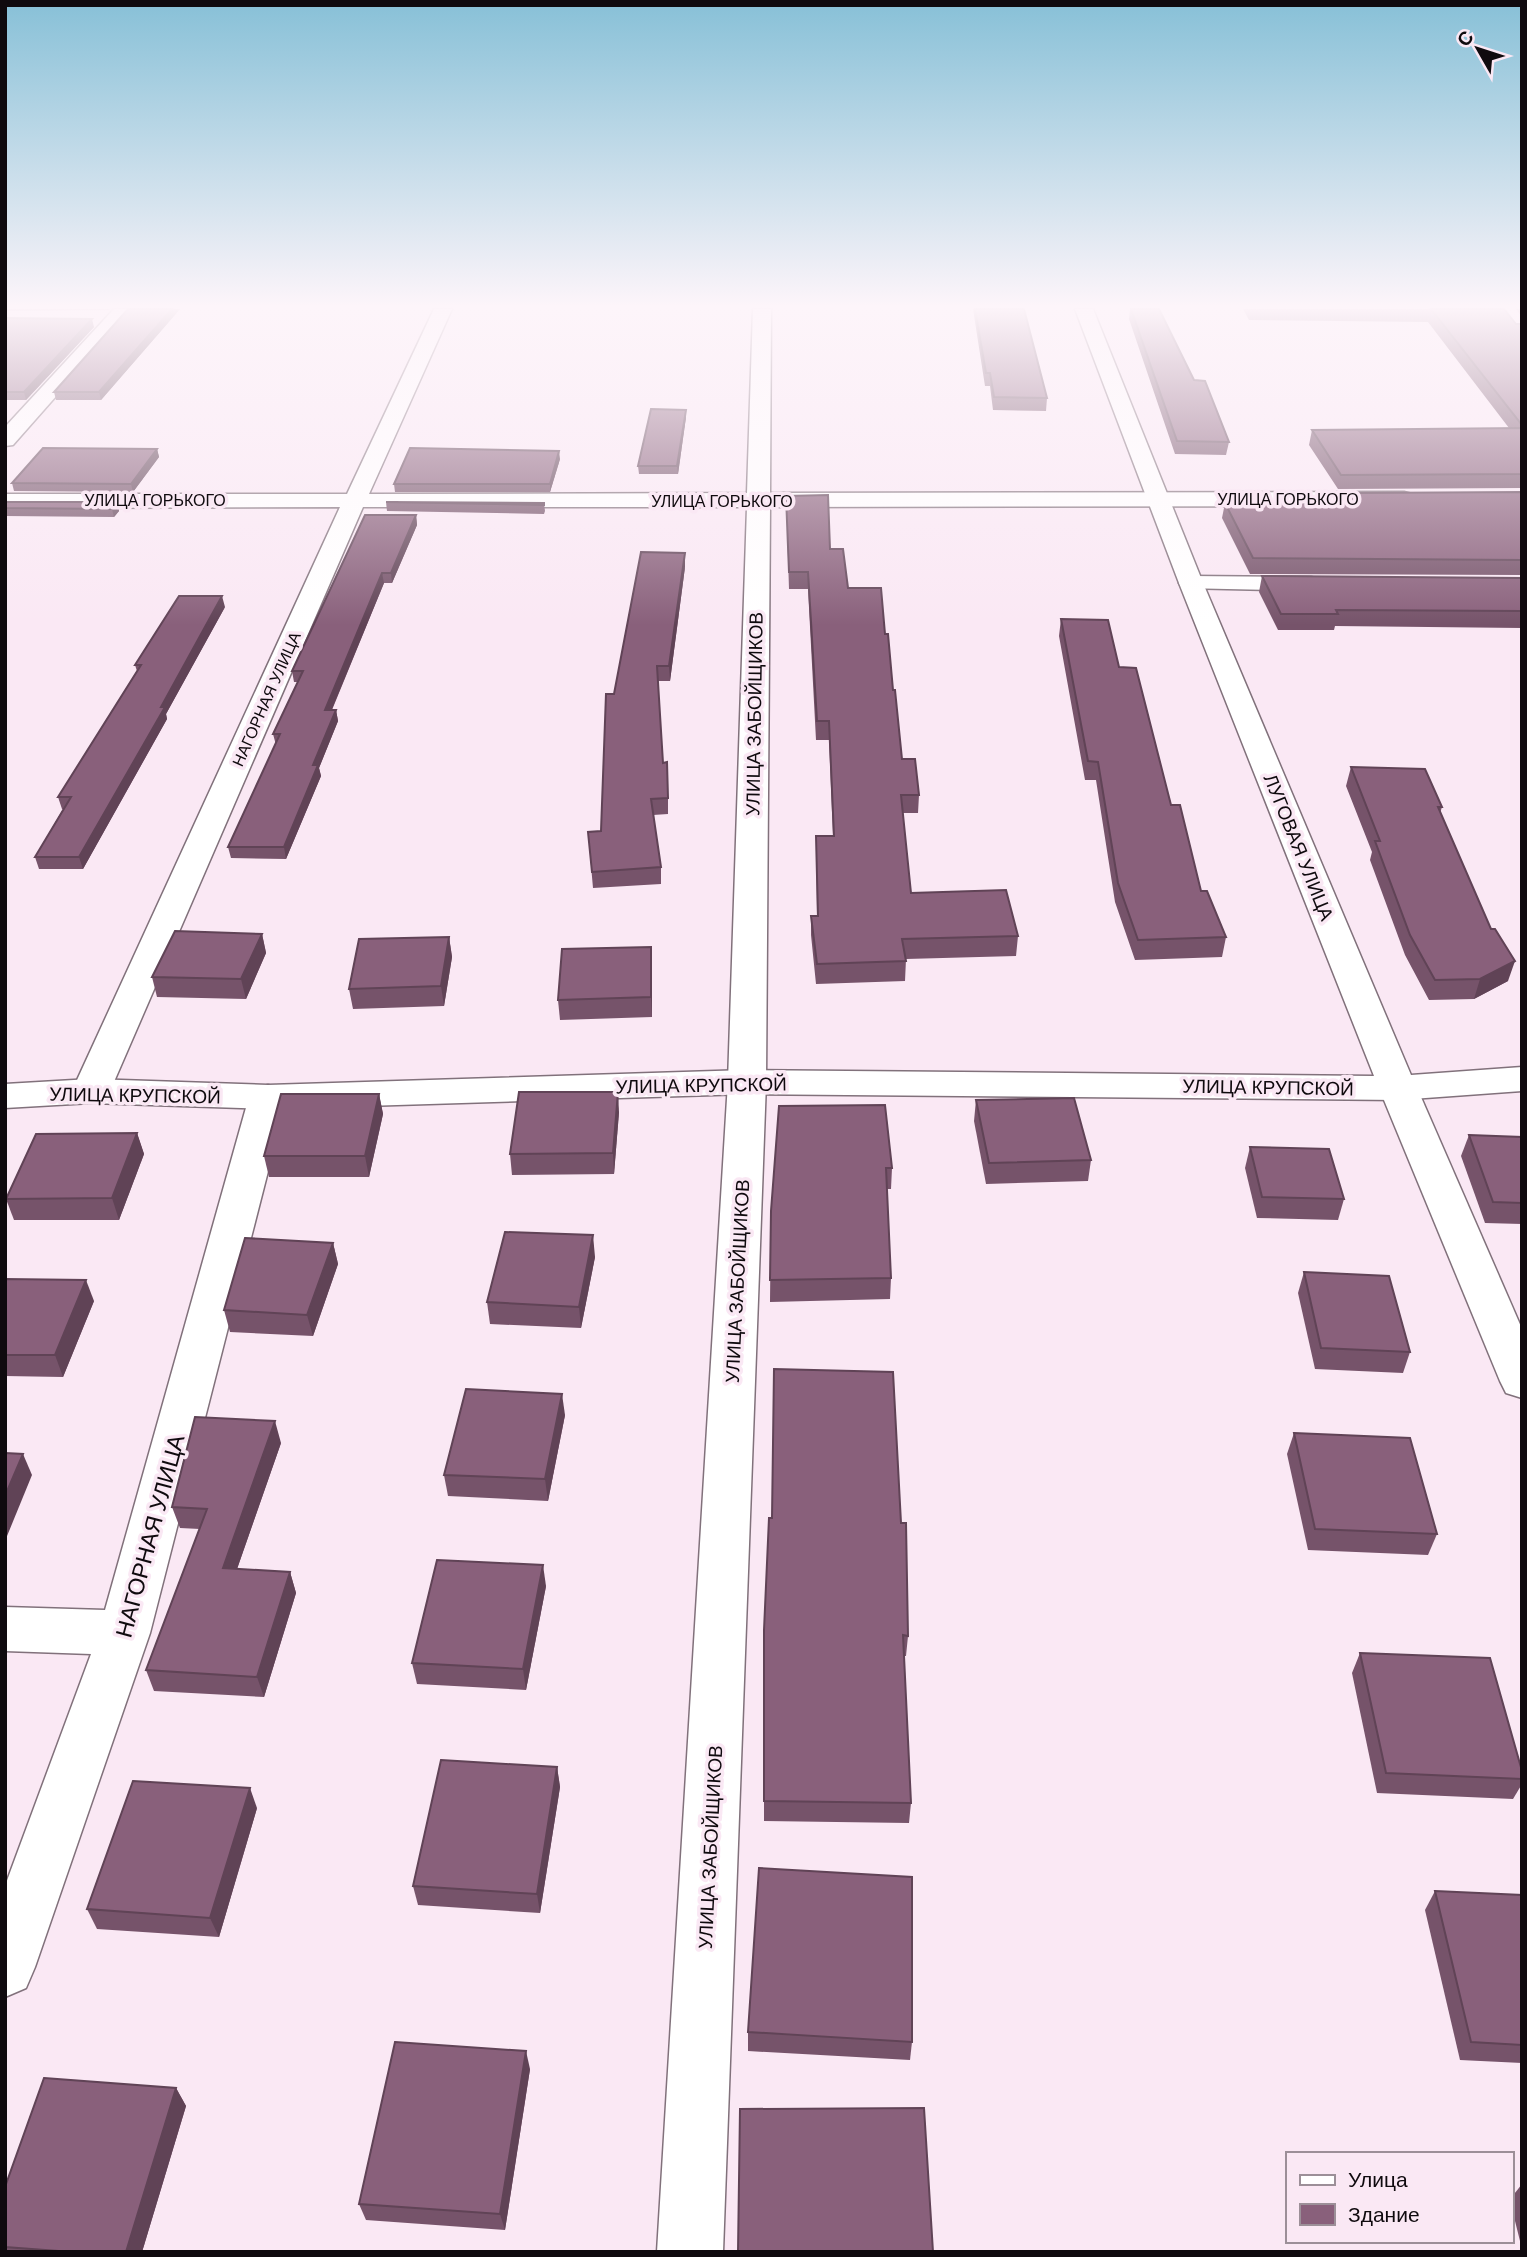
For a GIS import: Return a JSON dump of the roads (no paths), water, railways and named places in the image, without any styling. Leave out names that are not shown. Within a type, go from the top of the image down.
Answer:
[{"type":"street","points":[[5,440],[28,414]]},
{"type":"street","name":"НАГОРНАЯ УЛИЦА","points":[[91,1091],[394,414]]},
{"type":"street","name":"УЛИЦА ЗАБОЙЩИКОВ","points":[[690,2252],[747,1082],[760,414]]},
{"type":"street","name":"ЛУГОВАЯ УЛИЦА","points":[[1126,414],[1191,583],[1398,1088],[1522,1381]]},
{"type":"street","name":"УЛИЦА ГОРЬКОГО","points":[[5,501],[759,502],[1424,498]]},
{"type":"street","points":[[1191,583],[1329,584]]},
{"type":"street","name":"УЛИЦА КРУПСКОЙ","points":[[5,1096],[91,1091],[268,1097],[747,1082],[1398,1088],[1522,1079]]},
{"type":"street","name":"НАГОРНАЯ УЛИЦА","points":[[5,1967],[124,1633],[268,1097]]},
{"type":"street","points":[[5,1629],[124,1633]]}]
